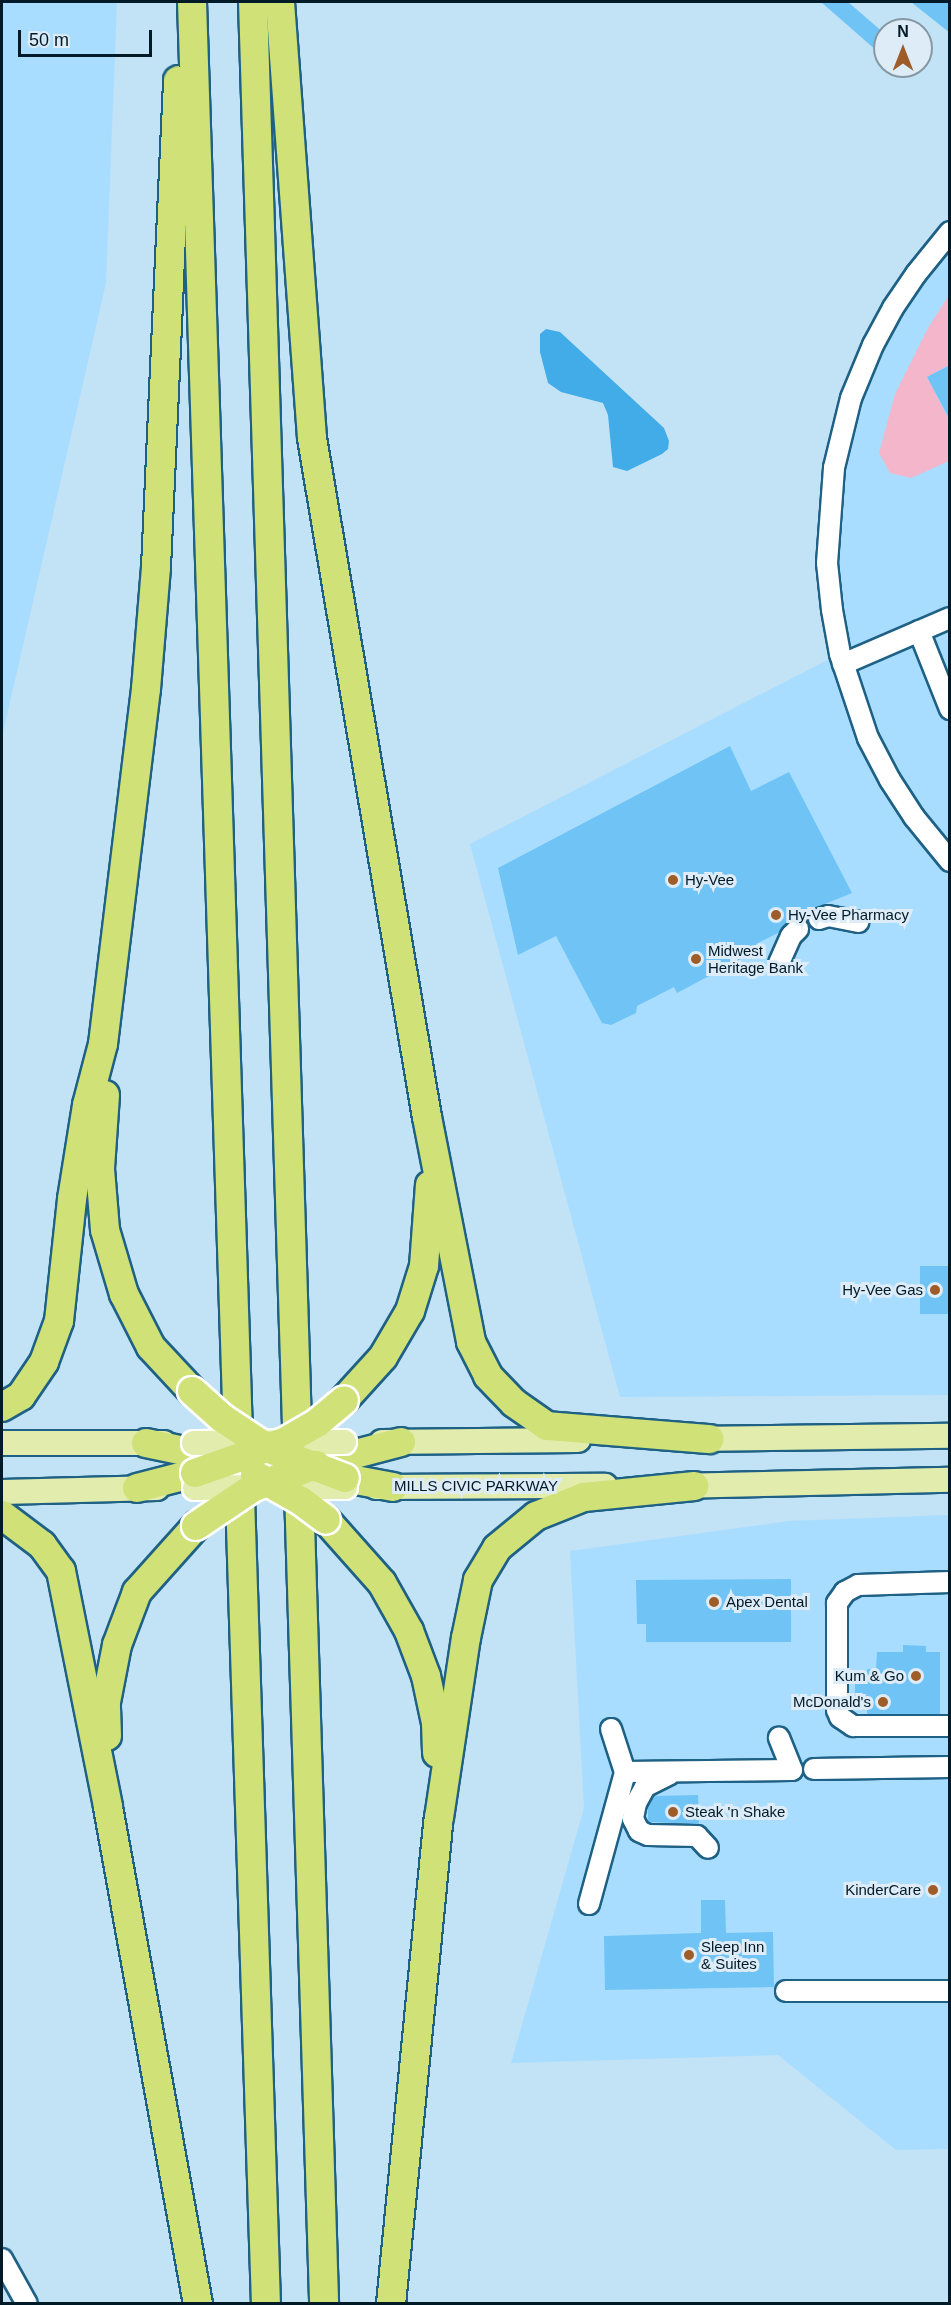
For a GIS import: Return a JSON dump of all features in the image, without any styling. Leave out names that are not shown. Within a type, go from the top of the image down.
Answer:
[{"type":"highway","points":[[2,1407],[21,1396],[38,1370],[59,1321],[79,1152],[87,1105],[103,1044],[147,678],[156,567],[178,72],[191,2]]},
{"type":"highway","points":[[191,2],[266,2304]]},
{"type":"highway","points":[[253,2],[324,2304]]},
{"type":"highway","points":[[280,2],[312,438],[428,1117],[471,1341],[488,1376],[514,1403],[547,1426],[709,1439]]},
{"type":"highway","points":[[103,1044],[105,1103],[99,1169],[105,1230],[124,1294],[152,1347],[192,1391],[222,1418],[311,1467]]},
{"type":"highway","points":[[137,1488],[194,1464],[226,1463],[317,1423],[344,1400],[384,1357],[410,1311],[424,1266],[430,1192],[428,1117]]},
{"type":"highway","points":[[108,1807],[106,1702],[117,1645],[138,1592],[196,1526],[224,1504],[311,1467],[345,1466],[401,1442]]},
{"type":"highway","points":[[146,1443],[194,1464]]},
{"type":"highway","points":[[226,1463],[326,1520],[382,1583],[410,1631],[426,1676],[436,1723],[439,1818]]},
{"type":"highway","points":[[345,1466],[393,1487]]},
{"type":"highway","points":[[391,2304],[439,1818],[478,1580],[497,1548],[536,1516],[584,1497],[694,1486]]},
{"type":"highway","points":[[2,1515],[42,1545],[61,1571],[108,1807],[198,2304]]},
{"type":"main road","points":[[401,1442],[950,1436]]},
{"type":"main road","points":[[2,1443],[146,1443]]},
{"type":"main road","points":[[194,1464],[271,1445],[345,1466]]},
{"type":"main road","points":[[194,1464],[267,1485],[345,1466]]},
{"type":"main road","name":"MILLS CIVIC PARKWAY","points":[[393,1487],[694,1486],[950,1480]]},
{"type":"main road","points":[[2,1492],[137,1488]]},
{"type":"street","points":[[950,232],[916,273],[892,308],[873,345],[848,409],[834,468],[828,540],[831,610],[843,664],[868,738],[890,780],[914,817],[950,861]]},
{"type":"street","points":[[843,664],[950,618]]},
{"type":"street","points":[[919,631],[950,708]]},
{"type":"street","points":[[819,918],[828,916],[858,922]]},
{"type":"street","points":[[779,963],[791,936],[798,929]]},
{"type":"street","points":[[950,1582],[858,1585],[845,1592],[837,1603],[837,1710],[845,1722],[853,1726],[950,1726]]},
{"type":"street","points":[[589,1904],[625,1772],[611,1729]]},
{"type":"street","points":[[625,1772],[792,1770],[779,1737]]},
{"type":"street","points":[[814,1769],[950,1767]]},
{"type":"street","points":[[675,1772],[645,1787],[636,1803],[633,1819],[639,1831],[648,1835],[697,1836],[708,1848]]},
{"type":"street","points":[[786,1991],[950,1991]]},
{"type":"street","points":[[2,2259],[27,2304]]},
{"type":"shaded area","points":[[2,2],[117,2],[106,283],[2,737]]},
{"type":"shaded area","points":[[949,232],[949,1395],[620,1397],[470,844],[839,654],[828,528],[873,345]]},
{"type":"shaded area","points":[[949,295],[949,365],[927,377],[949,420],[949,461],[911,478],[890,473],[879,453],[895,394],[928,328]]},
{"type":"shaded area","points":[[949,1515],[949,2149],[896,2150],[778,2055],[511,2063],[584,1808],[570,1551],[789,1521]]},
{"type":"water","points":[[546,329],[560,332],[664,428],[669,441],[668,449],[627,471],[613,467],[608,415],[603,403],[561,392],[548,383],[540,352],[540,334]]},
{"type":"building","points":[[821,2],[848,2],[873,24],[873,48]]},
{"type":"building","points":[[911,2],[950,2],[950,33]]},
{"type":"building","points":[[950,365],[950,420],[927,377]]},
{"type":"building","name":"Hy-Vee","points":[[730,746],[751,791],[789,772],[852,893],[815,908],[810,912],[807,922],[802,918],[794,918],[780,932],[756,944],[758,950],[677,993],[674,987],[637,1006],[636,1013],[611,1025],[602,1023],[556,936],[518,955],[498,868]]},
{"type":"building","name":"Hy-Vee Gas","points":[[920,1266],[950,1266],[950,1314],[920,1314]]},
{"type":"building","name":"Apex Dental","points":[[791,1579],[791,1642],[646,1642],[646,1624],[637,1624],[636,1580]]},
{"type":"building","points":[[903,1645],[926,1646],[926,1652],[940,1652],[940,1714],[867,1714],[867,1704],[855,1704],[855,1677],[867,1677],[867,1669],[876,1669],[877,1652],[903,1652]]},
{"type":"building","name":"Steak 'n Shake","points":[[698,1795],[699,1824],[648,1822],[648,1807],[654,1796]]},
{"type":"building","name":"Sleep Inn & Suites","points":[[701,1900],[725,1900],[726,1933],[773,1932],[774,1987],[605,1990],[604,1936],[701,1933]]},
{"type":"place","name":"Hy-Vee","points":[[673,880]]},
{"type":"place","name":"Hy-Vee Pharmacy","points":[[776,915]]},
{"type":"place","name":"Midwest Heritage Bank","points":[[696,959]]},
{"type":"place","name":"Hy-Vee Gas","points":[[935,1290]]},
{"type":"place","name":"Apex Dental","points":[[714,1602]]},
{"type":"place","name":"Kum & Go","points":[[916,1676]]},
{"type":"place","name":"McDonald's","points":[[883,1702]]},
{"type":"place","name":"Steak 'n Shake","points":[[673,1812]]},
{"type":"place","name":"KinderCare","points":[[933,1890]]},
{"type":"place","name":"Sleep Inn & Suites","points":[[689,1955]]}]
